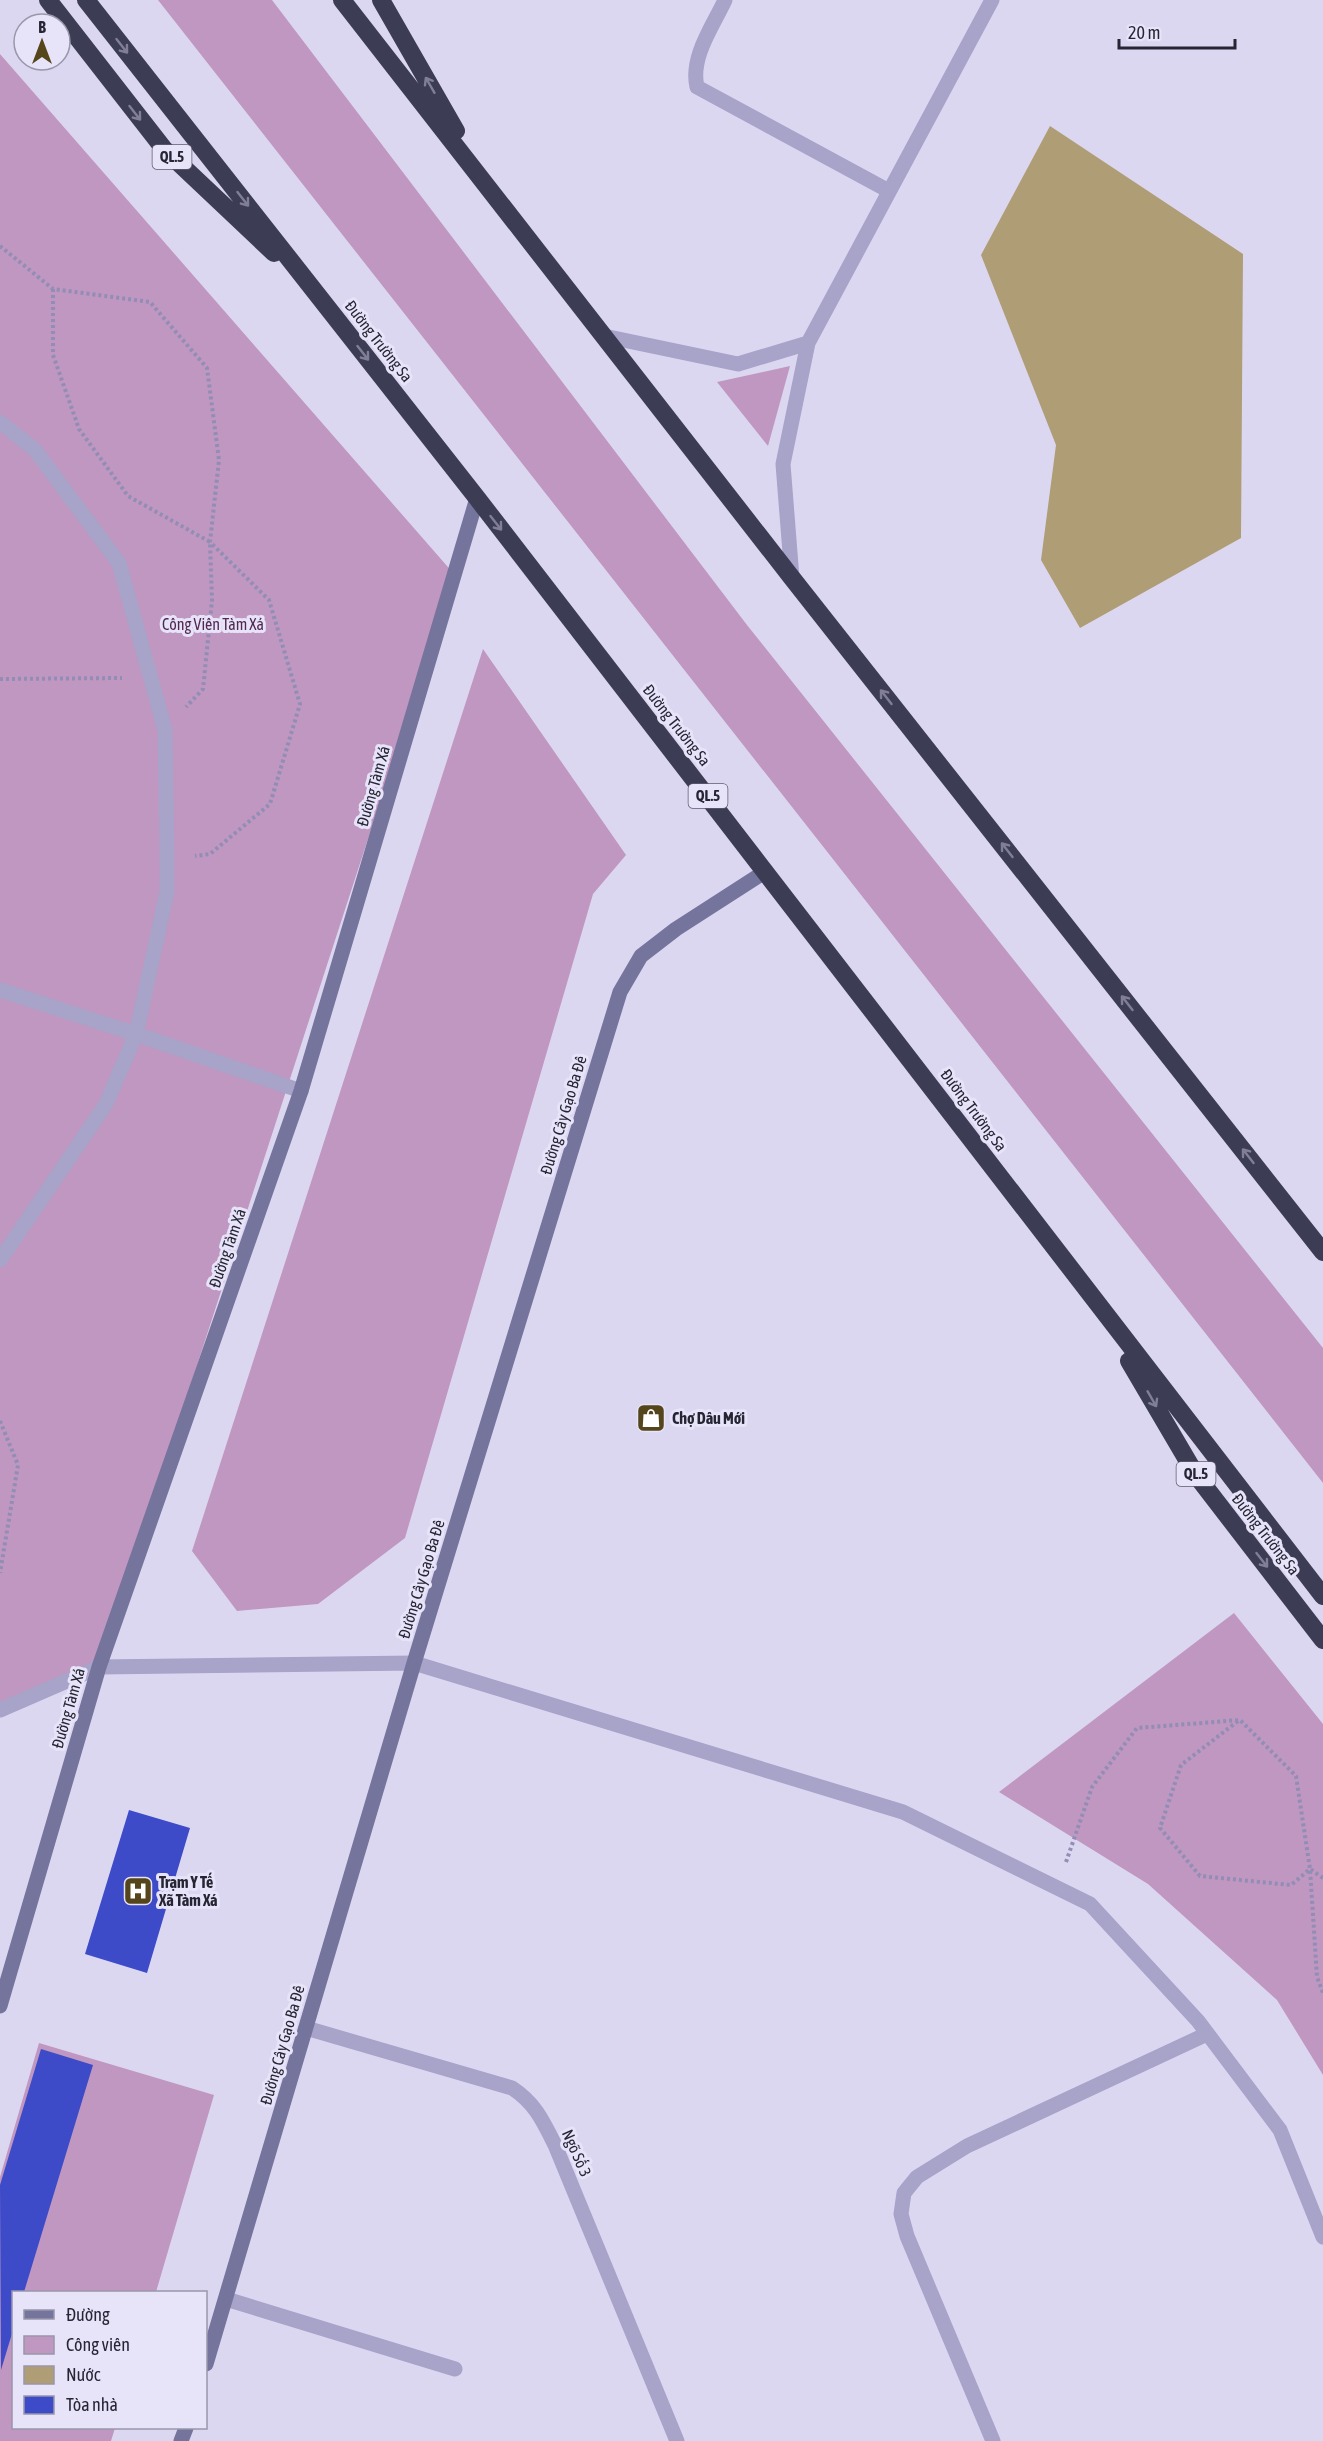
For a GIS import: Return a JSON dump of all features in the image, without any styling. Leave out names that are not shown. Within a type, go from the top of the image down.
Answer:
[{"type":"highway","name":"Đường Trường Sa","points":[[48,0],[164,150],[318,295]]},
{"type":"highway","name":"Đường Trường Sa","points":[[86,0],[477,498],[1323,1596]]},
{"type":"highway","points":[[342,0],[792,578],[1323,1252]]},
{"type":"highway","points":[[381,0],[490,190]]},
{"type":"highway","points":[[1267,1181],[1323,1234]]},
{"type":"highway","name":"Đường Trường Sa","points":[[1090,1294],[1196,1475],[1323,1640]]},
{"type":"street","points":[[726,0],[696,62],[694,75],[697,87],[889,191]]},
{"type":"street","points":[[792,578],[783,464],[808,344],[992,0]]},
{"type":"street","points":[[603,336],[738,364],[808,344]]},
{"type":"street","points":[[0,422],[35,450],[119,563],[165,730],[167,861],[167,892],[136,1034],[106,1104],[0,1260]]},
{"type":"street","name":"Đường Tàm Xá","points":[[0,2006],[99,1667],[302,1091],[477,498]]},
{"type":"street","name":"Đường Cây Gạo Ba Đê","points":[[207,2361],[414,1663],[620,992],[640,956],[676,929],[766,871]]},
{"type":"street","points":[[0,990],[302,1091]]},
{"type":"street","points":[[0,1710],[99,1667],[414,1663],[903,1812],[1090,1904],[1207,2034],[1280,2130],[1323,2237]]},
{"type":"street","name":"Ngõ Số 3","points":[[306,2028],[512,2088],[527,2098],[543,2120],[555,2145],[677,2441]]},
{"type":"street","points":[[993,2441],[907,2236],[901,2214],[904,2193],[917,2177],[967,2146],[1207,2034]]},
{"type":"street","points":[[226,2299],[455,2369]]},
{"type":"path","points":[[0,246],[53,289],[150,302],[207,368],[219,460],[210,542],[212,600],[203,689],[165,730]]},
{"type":"path","points":[[53,289],[53,355],[80,429],[128,495],[210,542],[269,600],[300,704],[270,804],[210,854],[167,861]]},
{"type":"path","points":[[0,679],[150,678]]},
{"type":"path","points":[[0,1421],[18,1465],[0,1574]]},
{"type":"path","points":[[0,1443],[8,1441]]},
{"type":"path","points":[[1057,1888],[1092,1787],[1137,1728],[1240,1720],[1296,1776],[1310,1869],[1317,1977],[1323,1994]]},
{"type":"path","points":[[1240,1720],[1181,1765],[1160,1828],[1200,1876],[1290,1885],[1310,1869]]},
{"type":"path","points":[[1310,1869],[1323,1878]]},
{"type":"path","points":[[1317,1977],[1323,1978]]},
{"type":"green space","points":[[158,0],[272,0],[747,625],[1323,1348],[1323,1483]]},
{"type":"green space","name":"Công Viên Tàm Xá","points":[[0,54],[12,68],[12,72],[16,72],[454,574],[99,1667],[0,1710]]},
{"type":"green space","points":[[790,366],[768,446],[717,382]]},
{"type":"green space","points":[[483,649],[626,855],[593,894],[405,1538],[318,1604],[237,1611],[192,1551]]},
{"type":"green space","points":[[1234,1613],[1323,1724],[1323,2075],[1277,2000],[1148,1884],[999,1792]]},
{"type":"green space","points":[[39,2043],[214,2095],[156,2291],[12,2291],[12,2429],[115,2429],[111,2441],[0,2441],[0,2177]]},
{"type":"water","points":[[1050,126],[1243,254],[1241,538],[1080,628],[1041,560],[1056,445],[981,255]]},
{"type":"building","name":"Trạm Y Tế Xã Tàm Xá","points":[[129,1810],[190,1828],[147,1973],[85,1954]]},
{"type":"building","points":[[41,2049],[93,2065],[24,2291],[12,2291],[12,2334],[1,2370],[0,2185]]},
{"type":"place","name":"Chợ Dâu Mới","points":[[651,1418]]},
{"type":"place","name":"Trạm Y Tế Xã Tàm Xá","points":[[138,1891]]}]
